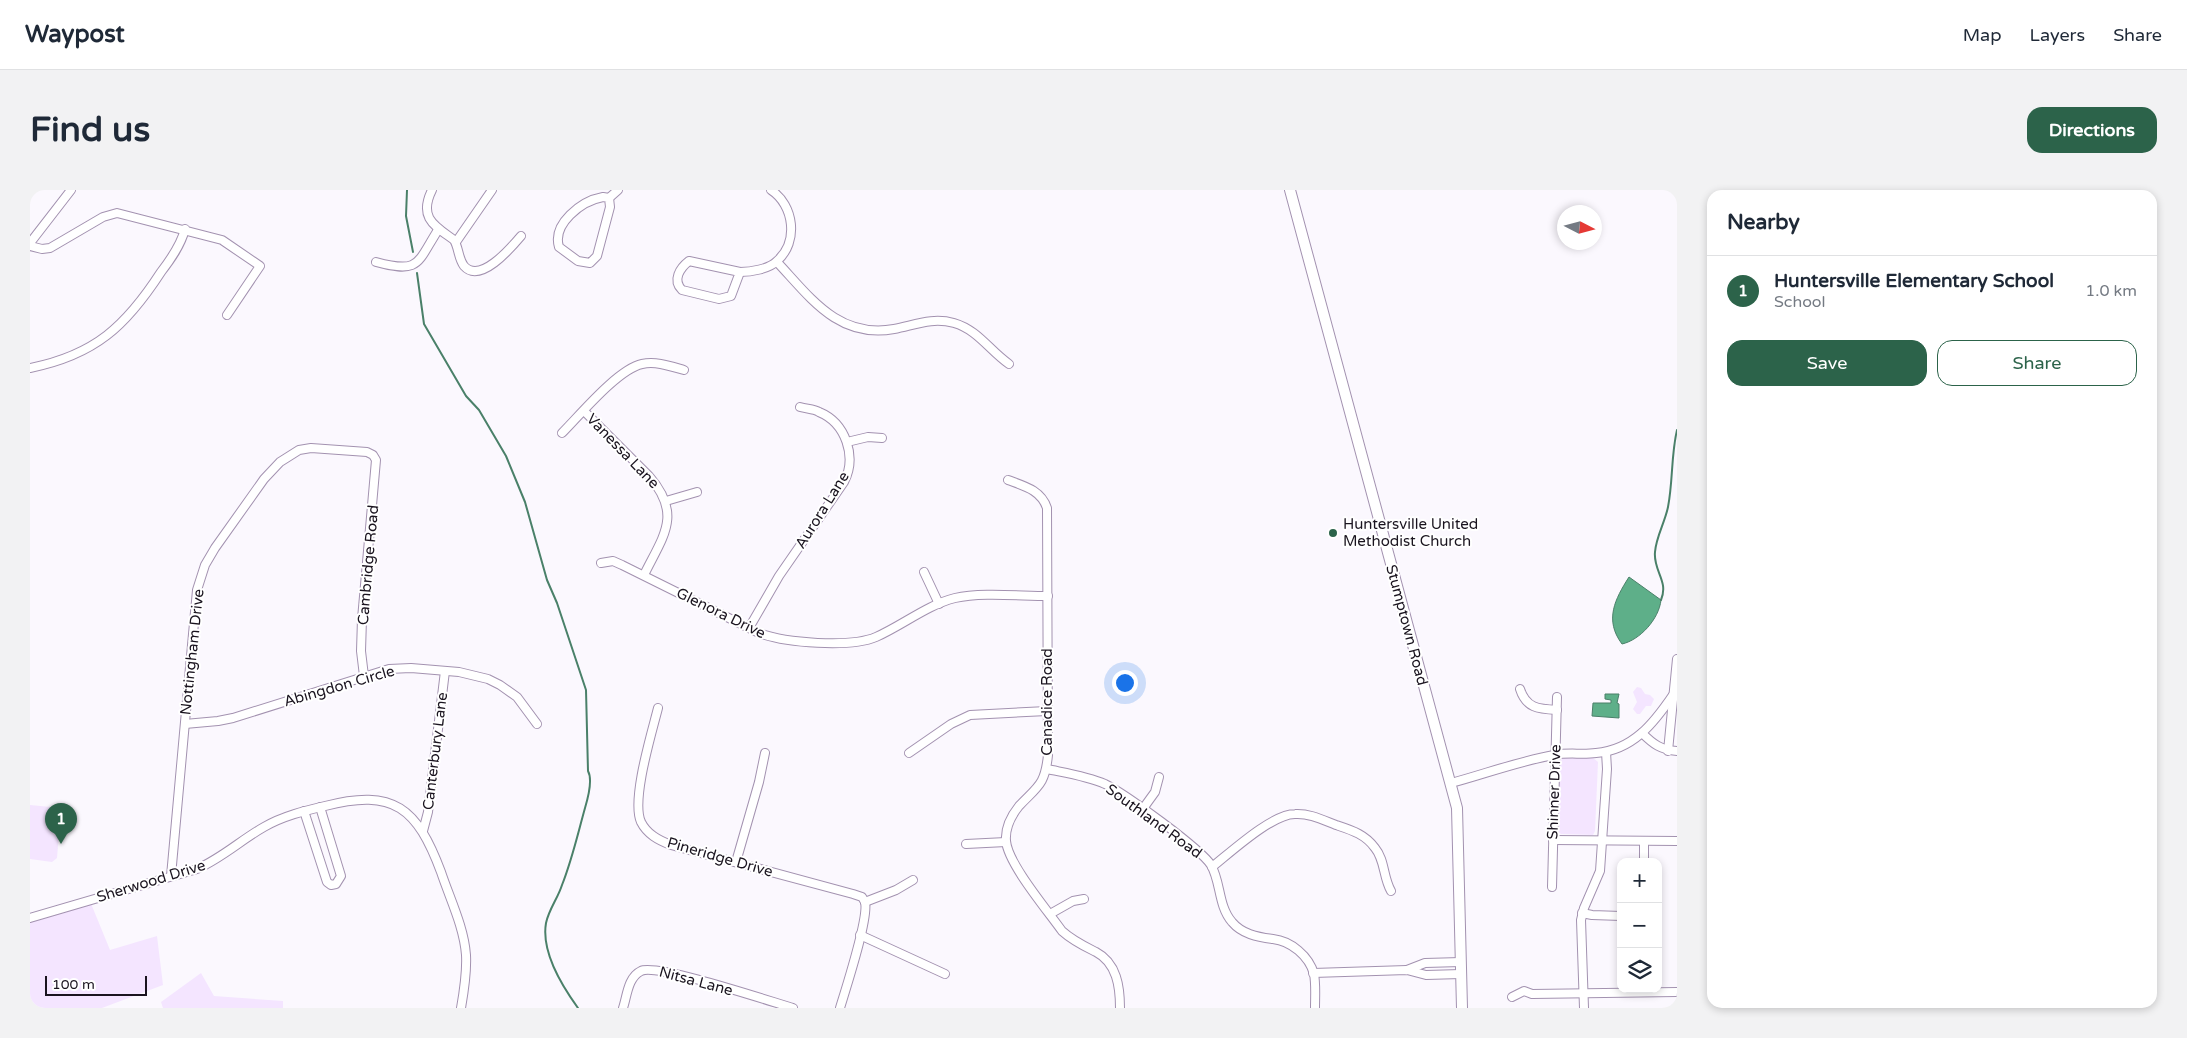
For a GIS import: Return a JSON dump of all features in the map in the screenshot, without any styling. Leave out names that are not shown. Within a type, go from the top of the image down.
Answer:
[{"type":"street","points":[[71,190],[30,245],[42,249],[50,248],[103,217],[117,212],[185,229],[226,242],[260,266],[227,315]]},
{"type":"street","points":[[432,190],[427,207],[429,216],[438,230],[456,242],[462,264],[469,270],[477,272],[484,270],[499,258],[520,236]]},
{"type":"street","points":[[456,242],[492,190]]},
{"type":"street","points":[[609,198],[610,207],[595,260],[586,264],[562,251],[558,237],[559,228],[563,222],[586,204],[598,198],[609,198],[618,190]]},
{"type":"street","points":[[740,272],[733,293],[727,298],[719,299],[688,293],[679,286],[678,275],[680,270],[689,261],[740,272],[759,269],[777,262],[787,247],[791,226],[786,205],[778,194],[771,190]]},
{"type":"street","name":"Stumptown Road","points":[[1293,191],[1450,783],[1458,823],[1462,1008]]},
{"type":"street","points":[[30,368],[63,360],[90,347],[116,330],[149,290],[175,252],[185,229]]},
{"type":"street","points":[[376,262],[402,267],[415,264],[425,254],[438,230]]},
{"type":"street","points":[[777,262],[827,314],[844,323],[864,330],[882,330],[933,320],[954,323],[973,331],[1009,364]]},
{"type":"street","points":[[562,433],[621,375],[634,366],[654,363],[684,370]]},
{"type":"street","points":[[800,408],[823,413],[836,425],[847,442],[868,437],[882,438]]},
{"type":"street","name":"Vanessa Lane","points":[[584,411],[649,476],[658,486],[666,502],[667,525],[644,575]]},
{"type":"street","name":"Aurora Lane","points":[[750,628],[780,576],[844,482],[850,463],[847,442]]},
{"type":"street","name":"Nottingham Drive","points":[[171,876],[197,590],[209,558],[235,518],[270,472],[292,454],[311,448],[356,450],[374,455]]},
{"type":"street","name":"Cambridge Road","points":[[364,676],[362,633],[377,462],[374,455]]},
{"type":"street","name":"Canadice Road","points":[[1006,842],[1010,821],[1020,806],[1040,786],[1047,769],[1048,596],[1045,503],[1030,489],[1008,480]]},
{"type":"street","points":[[666,502],[697,492]]},
{"type":"street","name":"Glenora Drive","points":[[601,563],[613,561],[750,628],[769,636],[793,641],[844,642],[876,637],[939,604],[964,596],[1048,596]]},
{"type":"street","points":[[924,572],[939,604]]},
{"type":"street","points":[[1668,751],[1677,659]]},
{"type":"street","name":"Abingdon Circle","points":[[184,724],[233,718],[364,676],[400,668],[476,675],[500,685],[517,697],[538,724]]},
{"type":"street","name":"Canterbury Lane","points":[[422,831],[428,812],[445,671]]},
{"type":"street","points":[[1520,689],[1523,699],[1529,705],[1538,709],[1557,710]]},
{"type":"street","points":[[1450,783],[1555,754],[1606,752],[1626,744],[1653,724],[1673,695]]},
{"type":"street","name":"Shinner Drive","points":[[1552,887],[1557,697]]},
{"type":"street","name":"Pineridge Drive","points":[[658,708],[641,782],[638,809],[641,821],[649,832],[663,842],[853,894],[862,897],[866,902]]},
{"type":"street","points":[[910,753],[951,724],[970,715],[1047,711]]},
{"type":"street","points":[[1642,733],[1653,745],[1668,751],[1677,751]]},
{"type":"street","points":[[1584,1008],[1582,913],[1599,877],[1607,769],[1606,752]]},
{"type":"street","points":[[736,862],[759,782],[765,753]]},
{"type":"street","name":"Southland Road","points":[[1047,769],[1106,785],[1200,852],[1212,867],[1224,908],[1232,922],[1255,936],[1275,939],[1293,946],[1306,959],[1314,973]]},
{"type":"street","points":[[1142,810],[1155,792],[1159,777]]},
{"type":"street","name":"Sherwood Drive","points":[[30,918],[209,864],[266,826],[304,811],[353,800],[383,800],[400,808],[422,831],[439,869],[462,933],[466,957],[466,973],[461,1008]]},
{"type":"street","points":[[304,811],[327,882],[331,885],[336,884],[341,876],[320,807]]},
{"type":"street","points":[[1212,867],[1275,820],[1286,815],[1304,814],[1355,832],[1370,841],[1380,856],[1386,881],[1391,891]]},
{"type":"street","points":[[1553,840],[1677,841]]},
{"type":"street","points":[[1644,841],[1644,858]]},
{"type":"street","points":[[966,844],[1006,842],[1014,863],[1070,939],[1098,953],[1108,962],[1118,980],[1120,1008]]},
{"type":"street","points":[[840,1008],[860,935],[866,902],[896,890],[913,880]]},
{"type":"street","points":[[1050,914],[1073,902],[1084,899]]},
{"type":"street","points":[[1582,913],[1617,916]]},
{"type":"street","points":[[860,935],[945,974]]},
{"type":"street","points":[[1407,970],[1425,963],[1461,962]]},
{"type":"street","name":"Nitsa Lane","points":[[623,1008],[632,978],[639,972],[649,969],[674,973],[793,1008]]},
{"type":"street","points":[[1315,1008],[1314,973],[1407,970],[1426,975],[1461,974]]},
{"type":"street","points":[[1512,997],[1528,992],[1532,994],[1576,994],[1617,991]]},
{"type":"street","points":[[1662,992],[1677,992]]},
{"type":"shaded area","points":[[1629,577],[1661,600],[1657,614],[1648,628],[1629,642],[1622,644],[1617,635],[1613,618],[1619,593]]},
{"type":"shaded area","points":[[1637,687],[1654,699],[1651,706],[1646,706],[1640,714],[1637,714],[1633,709],[1637,702],[1633,692]]},
{"type":"shaded area","points":[[1605,694],[1619,694],[1617,703],[1619,704],[1619,718],[1592,716],[1593,703],[1611,703],[1611,700],[1605,699]]},
{"type":"shaded area","points":[[1563,758],[1593,758],[1598,762],[1595,831],[1593,835],[1561,834],[1558,832],[1560,761]]},
{"type":"shaded area","points":[[30,805],[61,808],[57,858],[52,862],[30,859]]},
{"type":"shaded area","points":[[93,899],[92,906],[110,950],[157,936],[163,985],[102,1008],[30,1008],[30,918]]},
{"type":"shaded area","points":[[201,973],[214,996],[283,1001],[283,1008],[163,1008],[161,1002]]},
{"type":"waterway","points":[[407,190],[406,216],[413,252]]},
{"type":"waterway","points":[[417,273],[424,324],[466,396],[479,410],[506,456],[525,502],[547,580],[557,603],[586,690],[590,789],[569,866],[547,918],[545,934],[554,968],[578,1008]]},
{"type":"waterway","points":[[1661,600],[1663,587],[1656,565],[1655,552],[1668,507],[1677,430]]},
{"type":"place","name":"Huntersville United Methodist Church","points":[[1333,533]]},
{"type":"place","name":"Huntersville Elementary School","points":[[61,844]]}]
